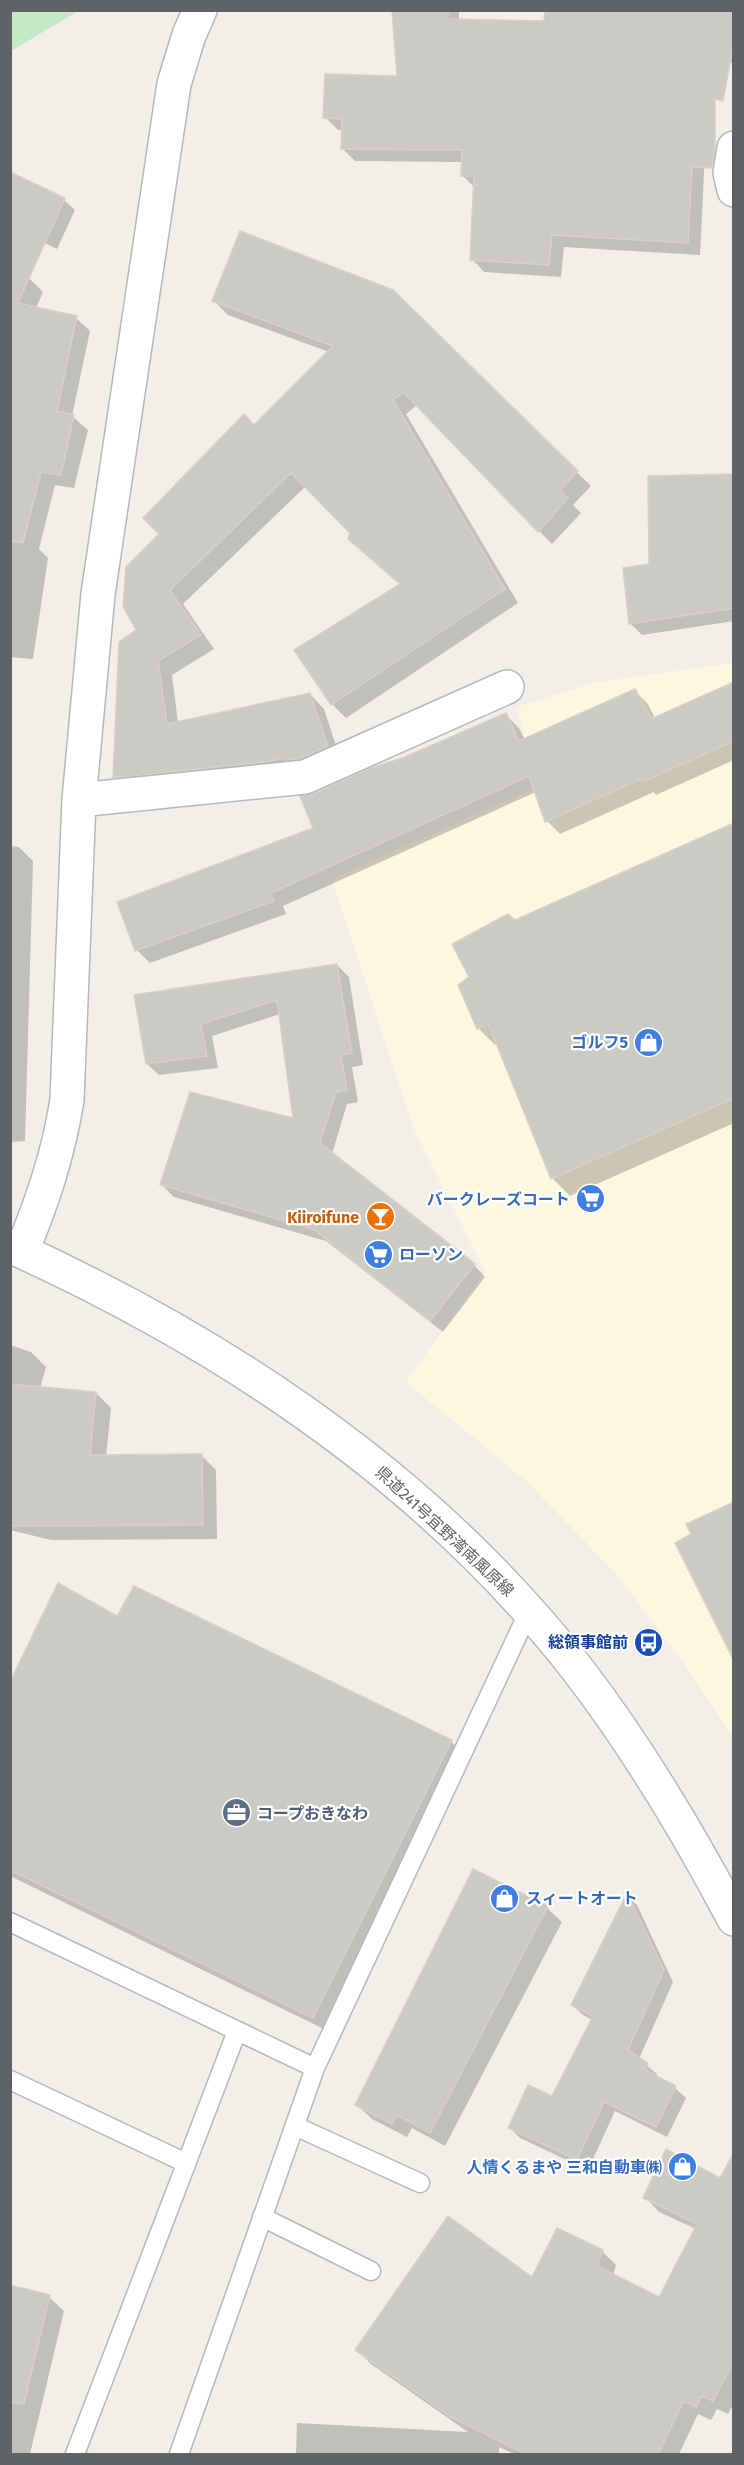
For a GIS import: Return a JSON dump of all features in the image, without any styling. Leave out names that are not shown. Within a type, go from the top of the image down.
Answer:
[{"type":"street","points":[[16,1248],[48,1186],[60,1143],[67,1100],[79,800],[98,594],[174,84],[189,35],[201,10]]},
{"type":"street","points":[[734,148],[730,173],[734,190]]},
{"type":"street","points":[[79,800],[305,777],[507,687]]},
{"type":"street","name":"県道241号宜野湾南風原線","points":[[16,1248],[105,1291],[218,1355],[311,1417],[377,1467],[423,1506],[529,1611],[577,1669],[657,1782],[698,1850],[734,1919]]},
{"type":"lane","points":[[179,2454],[315,2068],[529,1611]]},
{"type":"lane","points":[[10,1922],[315,2068]]},
{"type":"lane","points":[[75,2454],[237,2031]]},
{"type":"lane","points":[[10,2080],[186,2163]]},
{"type":"lane","points":[[295,2126],[420,2183]]},
{"type":"lane","points":[[262,2217],[371,2271]]},
{"type":"shaded area","name":"バークレーズコート","points":[[733,663],[733,1738],[683,1662],[615,1572],[524,1479],[406,1382],[485,1271],[413,1127],[332,879],[536,787],[517,707],[593,683]]},
{"type":"green space","points":[[11,10],[78,10],[78,11],[11,51]]},
{"type":"building","points":[[392,10],[448,10],[448,19],[544,21],[545,10],[734,10],[734,40],[723,101],[715,99],[715,149],[712,168],[692,167],[688,243],[552,235],[549,265],[470,260],[474,176],[461,176],[462,150],[341,149],[342,119],[323,118],[325,74],[397,76]]},
{"type":"building","points":[[10,172],[65,198],[18,303],[77,316],[57,411],[74,415],[61,475],[41,472],[23,543],[10,541]]},
{"type":"building","points":[[240,231],[393,290],[578,471],[560,490],[568,498],[538,532],[403,392],[393,400],[505,589],[331,705],[294,650],[400,584],[348,539],[350,533],[291,473],[170,590],[201,635],[158,661],[167,724],[310,693],[328,746],[300,759],[285,760],[284,758],[113,778],[119,642],[136,630],[123,606],[126,567],[159,534],[143,518],[244,414],[254,425],[333,346],[212,301]]},
{"type":"building","points":[[734,474],[734,608],[629,624],[623,568],[649,564],[648,476]]},
{"type":"building","points":[[734,682],[734,741],[642,782],[640,779],[545,822],[529,776],[271,893],[274,901],[135,951],[117,902],[313,828],[300,796],[313,794],[371,768],[405,757],[506,713],[519,741],[635,689],[651,719]]},
{"type":"building","points":[[734,823],[734,1098],[551,1179],[488,1023],[477,1029],[458,985],[469,977],[452,944],[508,914],[515,920]]},
{"type":"building","points":[[337,964],[352,1053],[341,1055],[347,1090],[336,1092],[320,1143],[475,1264],[430,1321],[313,1229],[160,1185],[190,1092],[293,1118],[277,1000],[201,1024],[207,1056],[146,1064],[134,995]]},
{"type":"building","points":[[10,1384],[96,1392],[90,1455],[202,1454],[203,1525],[10,1526]]},
{"type":"building","points":[[734,1502],[734,1661],[675,1543],[691,1534],[686,1524]]},
{"type":"building","points":[[58,1583],[117,1616],[134,1586],[452,1740],[313,2018],[10,1870],[10,1682]]},
{"type":"building","points":[[473,1869],[548,1906],[430,2133],[397,2115],[392,2124],[355,2105]]},
{"type":"building","points":[[627,1893],[664,1970],[628,2050],[648,2063],[645,2070],[676,2086],[656,2127],[604,2102],[577,2160],[508,2128],[528,2085],[552,2096],[593,2016],[571,2005]]},
{"type":"building","points":[[666,2149],[720,2178],[734,2152],[734,2361],[713,2401],[702,2396],[696,2407],[684,2401],[658,2454],[526,2454],[451,2417],[355,2350],[448,2216],[532,2277],[557,2228],[603,2250],[597,2266],[659,2297],[697,2224],[643,2198]]},
{"type":"building","points":[[10,2285],[50,2295],[24,2404],[10,2402]]},
{"type":"place","name":"ゴルフ5","points":[[649,1042]]},
{"type":"place","name":"バークレーズコート","points":[[591,1199]]},
{"type":"place","name":"Kiiroifune","points":[[380,1217]]},
{"type":"place","name":"ローソン","points":[[378,1254]]},
{"type":"place","name":"総領事館前","points":[[649,1642]]},
{"type":"place","name":"コープおきなわ","points":[[236,1813]]},
{"type":"place","name":"スィートオート","points":[[505,1898]]},
{"type":"place","name":"人情くるまや 三和自動車㈱","points":[[683,2167]]}]
